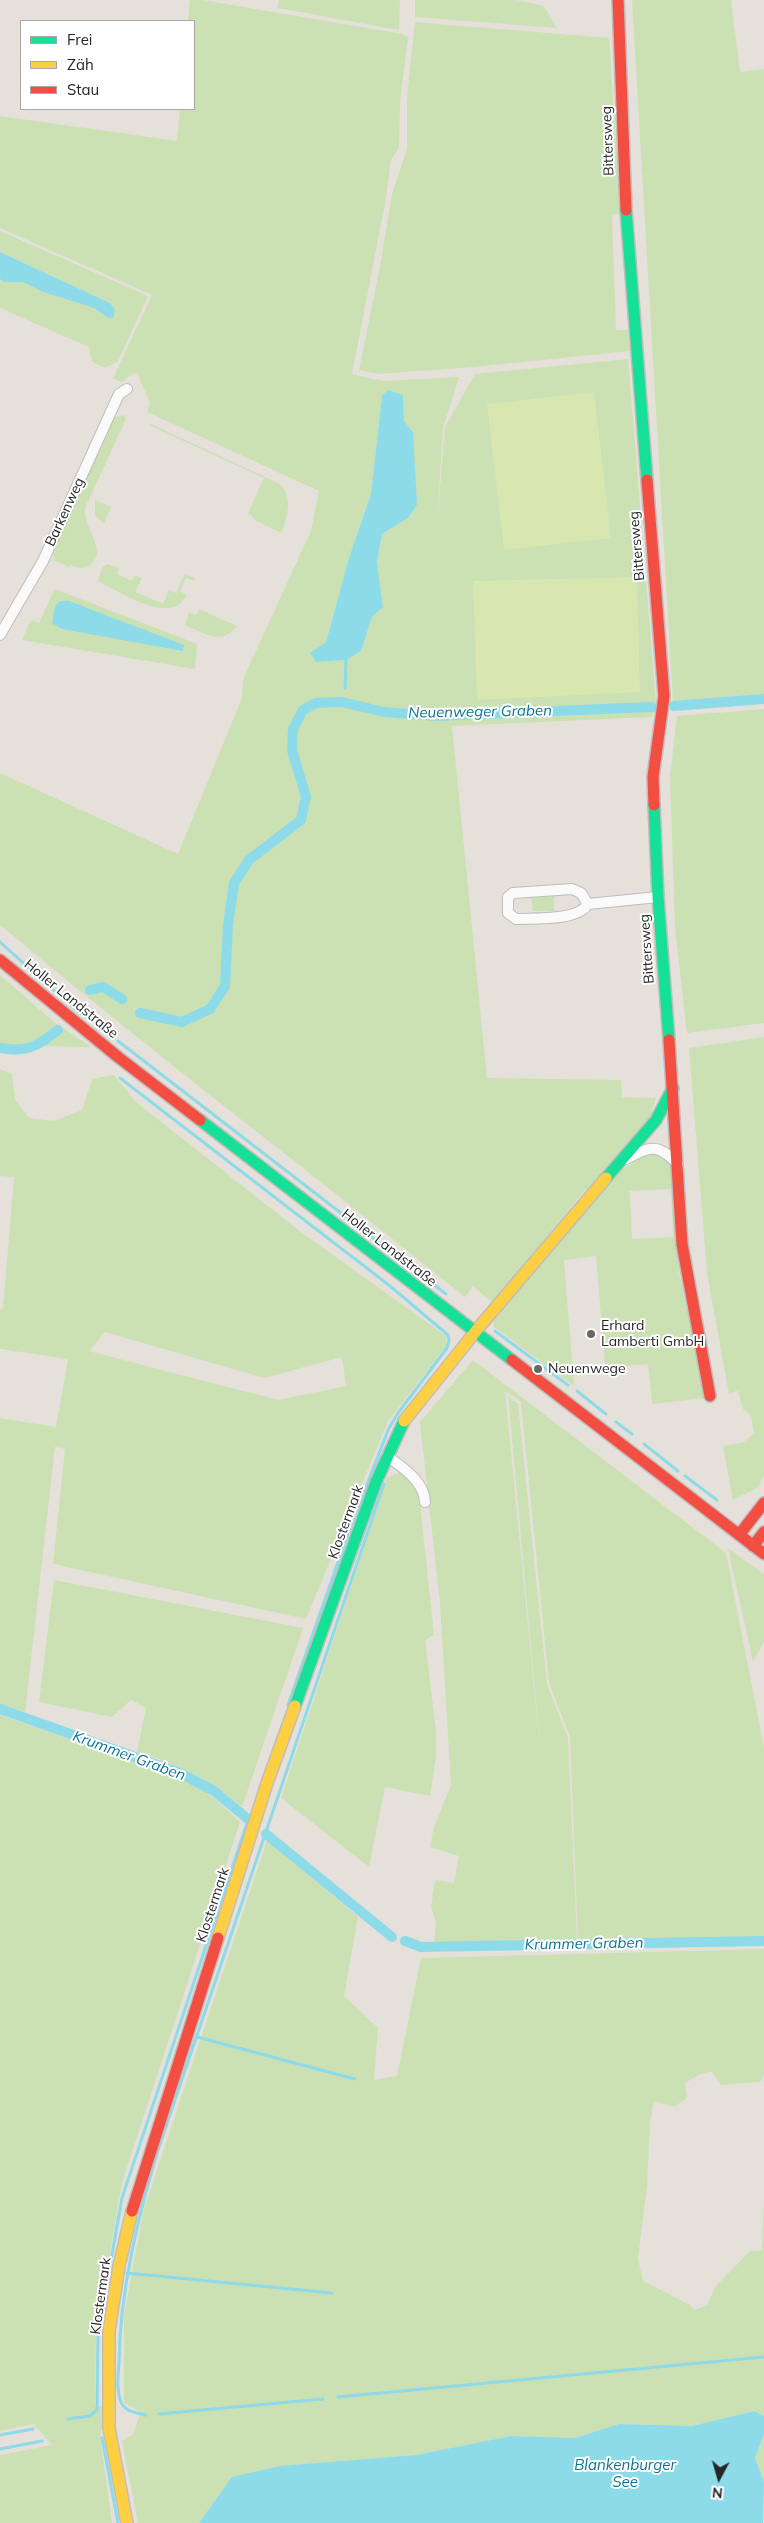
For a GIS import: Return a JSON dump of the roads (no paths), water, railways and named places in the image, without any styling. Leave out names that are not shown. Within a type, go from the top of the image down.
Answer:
[{"type":"main road","name":"Bittersweg","points":[[618,0],[626,212],[664,696],[653,776],[658,897],[678,1164],[682,1244],[710,1396]]},
{"type":"main road","name":"Holler Landstraße","points":[[0,960],[126,1063],[474,1333],[764,1554]]},
{"type":"main road","points":[[474,1333],[656,1120],[672,1088]]},
{"type":"main road","name":"Klostermark","points":[[127,2523],[109,2428],[109,2340],[119,2266],[134,2200],[267,1783],[387,1456],[404,1420],[474,1333]]},
{"type":"main road","points":[[738,1535],[764,1503]]},
{"type":"main road","points":[[753,1546],[764,1532]]},
{"type":"street","name":"Barkenweg","points":[[0,635],[43,561],[117,400],[127,389]]},
{"type":"street","points":[[572,889],[581,893],[588,904],[584,910],[575,915],[516,919],[508,913],[508,897],[513,893],[572,889]]},
{"type":"street","points":[[588,904],[658,897]]},
{"type":"street","points":[[622,1161],[649,1147],[665,1151],[678,1164]]},
{"type":"street","points":[[387,1456],[406,1470],[419,1484],[425,1492],[425,1502]]},
{"type":"water","points":[[0,252],[110,303],[115,310],[113,318],[107,317],[94,308],[43,292],[23,282],[4,282],[0,279]]},
{"type":"water","points":[[388,390],[403,395],[404,421],[413,432],[417,505],[408,518],[382,534],[377,562],[383,607],[372,617],[361,651],[346,660],[316,662],[310,653],[326,642],[349,558],[371,494],[382,396]]},
{"type":"water","points":[[60,601],[69,601],[184,645],[183,651],[62,629],[52,623],[55,606]]},
{"type":"water","name":"Blankenburger See","points":[[754,2411],[764,2416],[764,2434],[755,2458],[764,2482],[763,2523],[199,2523],[232,2477],[280,2466],[416,2455],[511,2436],[575,2438],[619,2424],[692,2426]]},
{"type":"waterway","name":"Neuenweger Graben","points":[[345,688],[346,660]]},
{"type":"waterway","name":"Neuenweger Graben","points":[[674,706],[764,699]]},
{"type":"waterway","name":"Neuenweger Graben","points":[[140,1013],[182,1022],[210,1009],[225,986],[228,925],[234,883],[249,860],[301,820],[306,797],[292,750],[293,729],[303,710],[316,703],[342,702],[384,712],[435,716],[652,707]]},
{"type":"waterway","points":[[0,942],[75,1009],[109,1033]]},
{"type":"waterway","name":"Neuenweger Graben","points":[[90,990],[103,987],[122,999]]},
{"type":"waterway","name":"Neuenweger Graben","points":[[0,1048],[25,1049],[38,1044],[58,1030]]},
{"type":"waterway","points":[[118,1041],[446,1294]]},
{"type":"waterway","points":[[120,1078],[390,1286],[448,1335],[447,1348],[398,1413],[389,1428],[351,1525],[288,1705]]},
{"type":"waterway","points":[[495,1331],[568,1385]]},
{"type":"waterway","points":[[577,1391],[606,1414]]},
{"type":"waterway","points":[[616,1422],[632,1434]]},
{"type":"waterway","points":[[644,1444],[678,1471]]},
{"type":"waterway","points":[[685,1476],[717,1500]]},
{"type":"waterway","points":[[146,2415],[132,2412],[124,2407],[120,2400],[118,2384],[120,2336],[126,2283],[143,2205],[157,2153],[384,1484]]},
{"type":"waterway","name":"Krummer Graben","points":[[0,1709],[180,1773],[214,1791],[248,1819]]},
{"type":"waterway","points":[[68,2419],[90,2416],[97,2410],[98,2333],[122,2198],[248,1820]]},
{"type":"waterway","name":"Krummer Graben","points":[[266,1834],[392,1937]]},
{"type":"waterway","name":"Krummer Graben","points":[[405,1941],[421,1947],[764,1941]]},
{"type":"waterway","points":[[197,2037],[355,2079]]},
{"type":"waterway","points":[[127,2273],[332,2293]]},
{"type":"waterway","points":[[338,2397],[764,2357]]},
{"type":"waterway","points":[[159,2414],[323,2399]]},
{"type":"waterway","points":[[0,2435],[33,2429]]},
{"type":"waterway","points":[[102,2438],[118,2523]]},
{"type":"waterway","points":[[0,2449],[42,2441]]},
{"type":"place","name":"Erhard Lamberti GmbH","points":[[591,1334]]},
{"type":"place","name":"Neuenwege","points":[[538,1369]]}]
